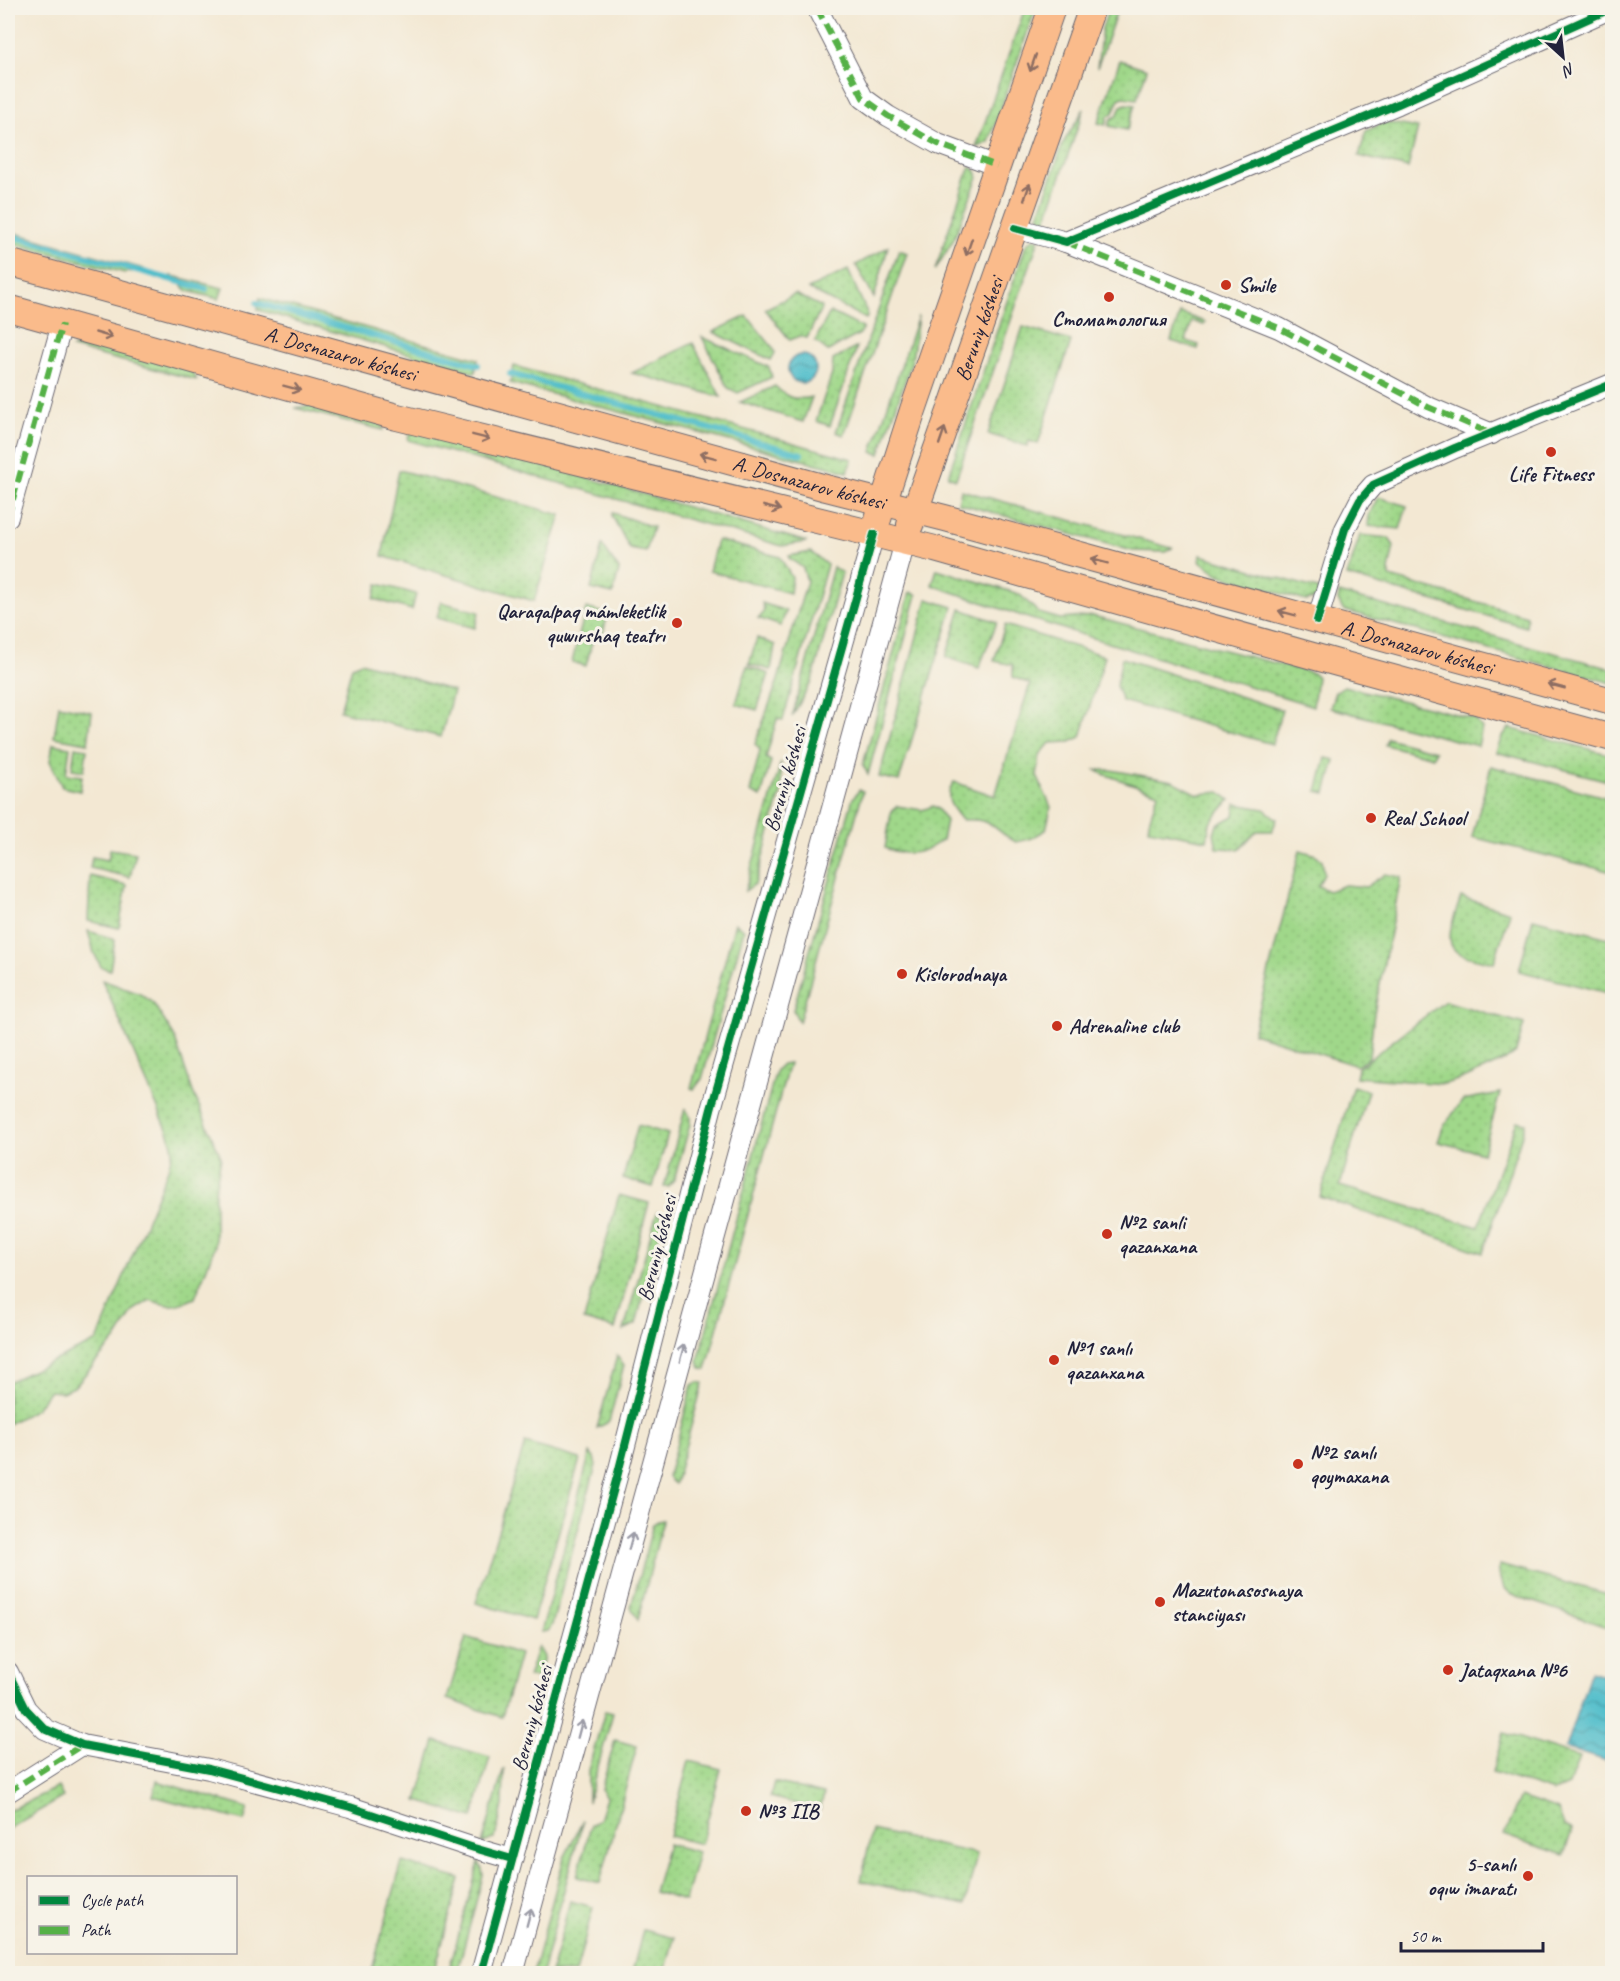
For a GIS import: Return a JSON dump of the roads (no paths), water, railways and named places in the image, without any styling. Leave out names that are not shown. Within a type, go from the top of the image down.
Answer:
[{"type":"main road","name":"Beruniy kóshesi","points":[[874,534],[897,458],[1052,8]]},
{"type":"main road","name":"Beruniy kóshesi","points":[[905,542],[1092,8]]},
{"type":"main road","name":"A. Dosnazarov kóshesi","points":[[8,262],[826,488],[1612,701]]},
{"type":"main road","name":"A. Dosnazarov kóshesi","points":[[8,308],[397,417],[949,552],[1612,738]]},
{"type":"main road","points":[[897,458],[903,465],[914,470],[930,468]]},
{"type":"main road","points":[[820,521],[829,514],[832,507],[826,488]]},
{"type":"main road","points":[[949,552],[943,544],[944,534],[948,527],[958,522]]},
{"type":"street","points":[[817,8],[862,98],[888,116],[938,144],[997,166]]},
{"type":"street","points":[[1066,242],[1398,104],[1612,8]]},
{"type":"street","points":[[1015,228],[1066,242],[1270,324],[1428,407],[1492,434]]},
{"type":"street","points":[[8,517],[62,324]]},
{"type":"street","points":[[1317,621],[1345,529],[1360,500],[1373,485],[1455,448],[1612,384]]},
{"type":"street","name":"Beruniy kóshesi","points":[[481,1974],[617,1477],[711,1109],[874,534]]},
{"type":"street","name":"Beruniy kóshesi","points":[[513,1974],[905,542]]},
{"type":"street","points":[[857,592],[865,586],[875,586],[883,591],[889,602]]},
{"type":"street","points":[[617,1477],[646,1484]]},
{"type":"street","points":[[8,1672],[26,1709],[45,1729],[82,1745],[209,1769],[350,1807],[512,1859]]},
{"type":"street","points":[[8,1792],[82,1745]]},
{"type":"water","points":[[802,355],[812,359],[816,369],[812,379],[802,383],[792,379],[788,369],[792,359]]},
{"type":"water","points":[[1591,1671],[1612,1679],[1612,1763],[1565,1748]]},
{"type":"waterway","points":[[8,235],[206,289]]},
{"type":"waterway","points":[[257,303],[478,365]]},
{"type":"waterway","points":[[510,374],[801,454]]},
{"type":"place","name":"Smile","points":[[1226,285]]},
{"type":"place","name":"Стоматология","points":[[1109,297]]},
{"type":"place","name":"Life Fitness","points":[[1551,452]]},
{"type":"place","name":"Qaraqalpaq mámleketlik quwırshaq teatrı","points":[[677,623]]},
{"type":"place","name":"Real School","points":[[1371,818]]},
{"type":"place","name":"Kislorodnaya","points":[[902,974]]},
{"type":"place","name":"Adrenaline club","points":[[1057,1026]]},
{"type":"place","name":"№2 sanli qazanxana","points":[[1107,1234]]},
{"type":"place","name":"№1 sanlı qazanxana","points":[[1054,1360]]},
{"type":"place","name":"№2 sanlı qoymaxana","points":[[1298,1464]]},
{"type":"place","name":"Mazutonasosnaya stanciyası","points":[[1160,1602]]},
{"type":"place","name":"Jataqxana №6","points":[[1448,1670]]},
{"type":"place","name":"№3 IIB","points":[[746,1811]]},
{"type":"place","name":"5-sanlı oqıw imaratı","points":[[1528,1876]]}]
